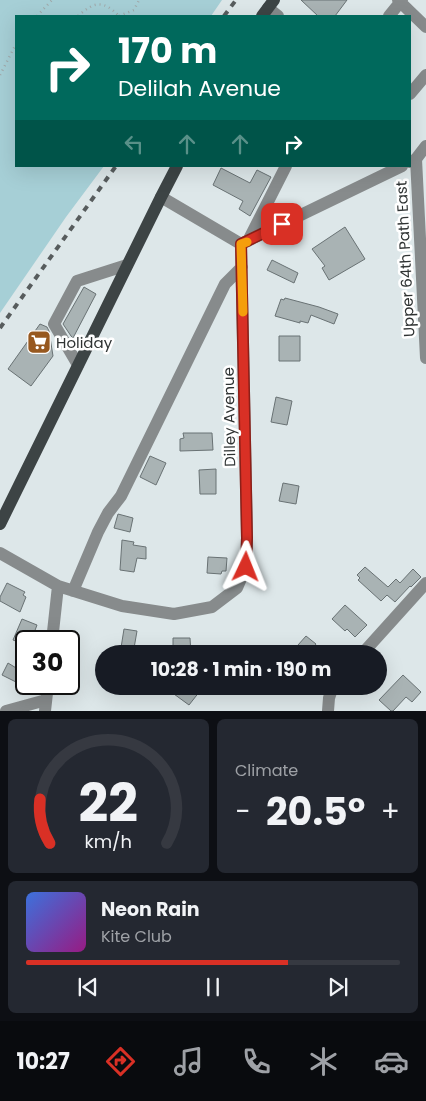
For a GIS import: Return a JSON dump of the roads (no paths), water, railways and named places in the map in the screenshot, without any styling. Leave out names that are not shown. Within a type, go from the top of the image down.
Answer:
[{"type":"main road","points":[[0,524],[176,167]]},
{"type":"street","points":[[390,15],[400,1],[426,27]]},
{"type":"street","points":[[411,93],[426,75]]},
{"type":"street","points":[[413,161],[426,146]]},
{"type":"street","name":"Upper 64th Path East","points":[[413,161],[426,358]]},
{"type":"street","points":[[245,243],[400,167]]},
{"type":"street","points":[[245,243],[281,169]]},
{"type":"street","points":[[161,197],[245,243]]},
{"type":"street","name":"Dilley Avenue","points":[[73,591],[122,606],[174,614],[212,608],[236,588],[246,567],[247,538],[242,267],[245,243]]},
{"type":"street","points":[[78,365],[54,324],[77,281],[127,265]]},
{"type":"street","points":[[0,553],[58,586],[73,591],[98,532],[108,513],[121,496],[224,284],[242,267]]},
{"type":"street","points":[[370,645],[426,583]]},
{"type":"street","points":[[53,630],[58,586]]},
{"type":"street","points":[[328,711],[330,695]]},
{"type":"street","points":[[6,711],[46,705]]},
{"type":"railway","points":[[225,15],[236,0]]},
{"type":"railway","points":[[0,328],[115,167]]},
{"type":"place","name":"Holiday","points":[[39,342]]}]
